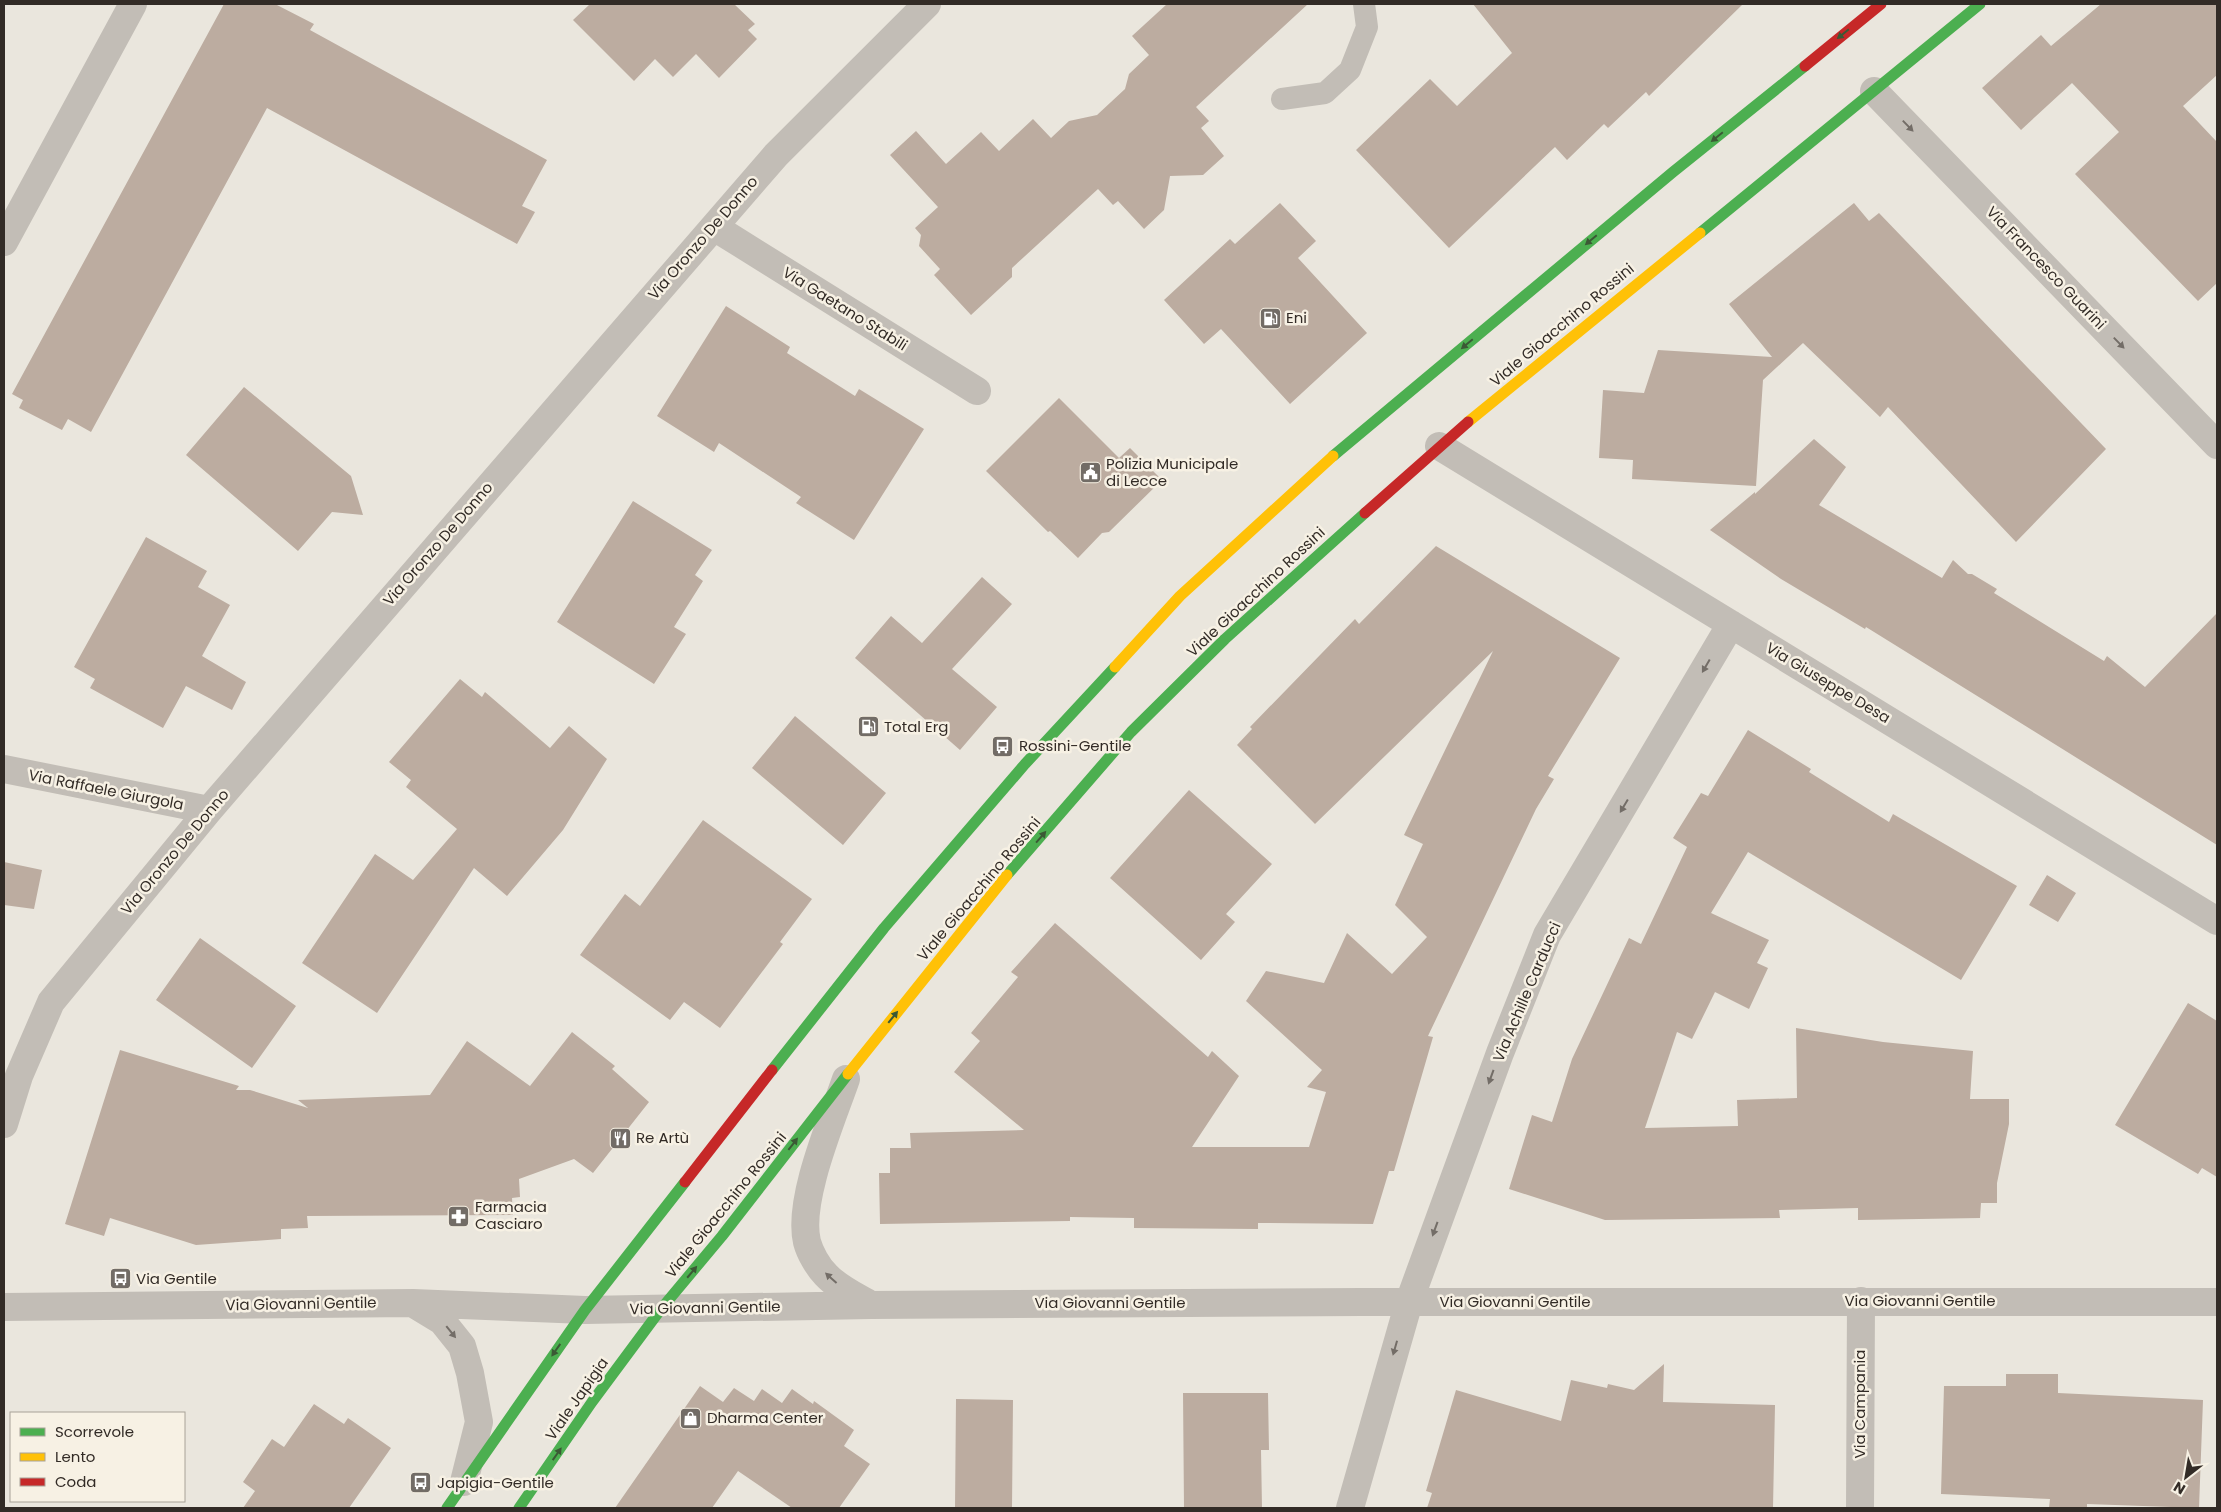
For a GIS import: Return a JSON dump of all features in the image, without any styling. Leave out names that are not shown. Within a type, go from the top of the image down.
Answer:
[{"type":"main road","points":[[447,1508],[585,1310],[884,928],[1025,764],[1180,596],[1337,452],[1666,178],[1881,4]]},
{"type":"main road","name":"Viale Gioacchino Rossini","points":[[661,1309],[722,1236],[986,900],[1131,732],[1225,639],[1439,446],[1652,270],[1980,4]]},
{"type":"main road","name":"Viale Japigia","points":[[519,1508],[592,1402],[661,1309]]},
{"type":"street","points":[[4,242],[133,4]]},
{"type":"street","name":"Via Oronzo De Donno","points":[[4,1124],[19,1076],[52,1002],[209,810],[776,155],[927,4]]},
{"type":"street","name":"Via Francesco Guarini","points":[[1874,91],[2217,445]]},
{"type":"street","name":"Via Gaetano Stabili","points":[[714,227],[977,392]]},
{"type":"street","name":"Via Giuseppe Desa","points":[[1439,446],[2217,921]]},
{"type":"street","name":"Via Achille Carducci","points":[[1350,1508],[1409,1302],[1500,1053],[1547,935],[1731,624]]},
{"type":"street","name":"Via Raffaele Giurgola","points":[[4,769],[209,810]]},
{"type":"street","points":[[848,1074],[816,1169],[806,1215],[808,1242],[816,1262],[827,1276],[871,1305]]},
{"type":"street","name":"Via Campania","points":[[1860,1508],[1861,1301]]},
{"type":"street","name":"Via Giovanni Gentile","points":[[4,1307],[413,1303],[585,1310],[871,1305],[1409,1302],[2217,1302]]},
{"type":"street","points":[[413,1303],[442,1321],[462,1346],[479,1422],[464,1483]]},
{"type":"lane","points":[[1282,99],[1325,93],[1350,70],[1367,27],[1364,4]]},
{"type":"building","points":[[224,4],[275,4],[314,24],[310,30],[547,160],[522,206],[535,212],[517,244],[267,108],[91,432],[68,419],[62,430],[19,408],[23,400],[12,394]]},
{"type":"building","points":[[590,4],[734,4],[755,24],[748,30],[757,39],[719,78],[696,54],[673,77],[655,59],[634,81],[573,20]]},
{"type":"building","points":[[1167,4],[1308,4],[1196,107],[1209,121],[1201,128],[1224,156],[1203,175],[1170,176],[1164,210],[1144,229],[1118,201],[1113,205],[1098,189],[1012,268],[1012,277],[971,315],[934,275],[940,269],[919,246],[921,235],[915,228],[938,207],[890,155],[916,131],[946,164],[981,132],[999,151],[1033,119],[1051,138],[1069,121],[1097,115],[1125,89],[1129,74],[1149,55],[1132,36]]},
{"type":"building","points":[[1473,4],[1743,4],[1649,96],[1646,92],[1608,128],[1604,124],[1567,160],[1555,147],[1449,248],[1356,150],[1430,79],[1457,106],[1512,53]]},
{"type":"building","points":[[2101,4],[2217,4],[2217,75],[2183,106],[2217,142],[2217,283],[2198,301],[2075,174],[2119,132],[2072,83],[2021,130],[1982,88],[2041,35],[2051,46]]},
{"type":"building","points":[[1280,203],[1316,241],[1298,258],[1367,333],[1290,404],[1221,329],[1204,344],[1164,300],[1230,239],[1235,244]]},
{"type":"building","points":[[1854,203],[1869,221],[1879,213],[2106,449],[2016,542],[1888,407],[1880,417],[1803,343],[1763,380],[1756,486],[1632,479],[1633,460],[1599,458],[1603,390],[1644,393],[1658,350],[1772,357],[1729,304]]},
{"type":"building","points":[[726,306],[790,347],[787,353],[855,396],[859,389],[924,429],[854,540],[796,503],[801,497],[719,443],[714,452],[657,416]]},
{"type":"building","points":[[244,387],[351,476],[363,515],[332,512],[298,551],[186,455]]},
{"type":"building","points":[[1059,398],[1119,458],[1130,448],[1162,480],[1109,532],[1102,533],[1078,558],[1050,531],[1048,532],[986,471]]},
{"type":"building","points":[[1814,439],[1846,467],[1819,505],[1942,578],[1953,560],[1968,574],[1972,574],[1997,589],[1994,593],[2104,661],[2107,656],[2145,687],[2217,613],[2217,845],[1866,627],[1865,629],[1781,579],[1710,530],[1755,492],[1755,494]]},
{"type":"building","points":[[633,501],[712,550],[695,575],[703,581],[674,627],[686,634],[654,684],[557,622]]},
{"type":"building","points":[[146,537],[207,571],[198,587],[230,605],[202,656],[246,682],[232,710],[186,686],[163,728],[90,688],[95,679],[74,667]]},
{"type":"building","points":[[1436,546],[1620,658],[1548,776],[1554,779],[1536,809],[1428,1036],[1433,1037],[1394,1171],[1389,1171],[1373,1224],[1258,1223],[1258,1229],[1134,1228],[1134,1218],[1070,1217],[1070,1221],[880,1224],[879,1173],[890,1173],[890,1148],[911,1148],[910,1133],[1024,1130],[954,1072],[980,1041],[971,1033],[1018,977],[1011,972],[1055,923],[1208,1057],[1212,1051],[1239,1076],[1192,1147],[1309,1147],[1326,1092],[1307,1087],[1322,1070],[1246,1001],[1266,971],[1324,983],[1347,933],[1392,974],[1427,937],[1395,905],[1423,844],[1404,835],[1493,651],[1315,824],[1237,745],[1252,729],[1250,727],[1355,619],[1359,624]]},
{"type":"building","points":[[982,577],[1012,604],[952,669],[997,707],[960,750],[855,658],[891,616],[922,643]]},
{"type":"building","points":[[460,679],[482,697],[485,692],[550,748],[569,726],[607,759],[563,830],[507,896],[474,868],[377,1013],[302,963],[375,854],[413,880],[457,829],[406,787],[411,780],[389,762]]},
{"type":"building","points":[[795,716],[886,793],[843,845],[752,768]]},
{"type":"building","points":[[1748,730],[1811,769],[1809,772],[1889,822],[1893,814],[2017,886],[1961,980],[1748,852],[1711,913],[1769,940],[1757,963],[1768,968],[1749,1009],[1715,992],[1692,1039],[1677,1032],[1645,1128],[1738,1126],[1737,1100],[1797,1098],[1796,1028],[1883,1042],[1973,1051],[1970,1099],[2009,1099],[2009,1124],[1997,1183],[1997,1203],[1981,1203],[1980,1218],[1858,1220],[1858,1208],[1779,1210],[1780,1218],[1605,1220],[1509,1189],[1532,1115],[1552,1122],[1572,1059],[1629,938],[1641,944],[1687,847],[1673,838],[1701,793],[1708,796]]},
{"type":"building","points":[[1189,790],[1272,864],[1226,914],[1235,922],[1201,960],[1110,878]]},
{"type":"building","points":[[703,820],[812,899],[780,942],[783,944],[720,1028],[684,1002],[670,1020],[580,955],[625,894],[640,906]]},
{"type":"building","points":[[4,862],[42,870],[34,909],[4,905]]},
{"type":"building","points":[[2047,875],[2076,893],[2058,922],[2029,905]]},
{"type":"building","points":[[200,938],[296,1006],[252,1068],[156,1000]]},
{"type":"building","points":[[2188,1003],[2217,1021],[2217,1177],[2202,1168],[2198,1174],[2115,1125]]},
{"type":"building","points":[[572,1032],[615,1066],[612,1069],[649,1102],[593,1173],[574,1159],[519,1179],[520,1197],[512,1198],[513,1215],[307,1216],[308,1228],[281,1229],[281,1239],[196,1245],[110,1218],[104,1236],[65,1224],[120,1050],[239,1086],[236,1090],[250,1090],[308,1108],[298,1100],[430,1095],[467,1041],[530,1086]]},
{"type":"building","points":[[1664,1364],[1663,1402],[1775,1405],[1773,1508],[1427,1508],[1432,1493],[1426,1491],[1456,1390],[1561,1421],[1571,1380],[1607,1388],[1608,1384],[1634,1390]]},
{"type":"building","points":[[2006,1374],[2058,1374],[2058,1393],[2203,1400],[2199,1508],[2087,1504],[2087,1508],[2049,1508],[2050,1499],[1941,1494],[1944,1386],[2006,1386]]},
{"type":"building","points":[[700,1386],[723,1402],[734,1388],[754,1401],[762,1389],[782,1403],[792,1389],[813,1404],[814,1401],[854,1430],[844,1446],[870,1464],[839,1508],[792,1508],[738,1471],[712,1508],[615,1508]]},
{"type":"building","points":[[1183,1393],[1268,1393],[1269,1450],[1261,1450],[1262,1508],[1184,1508]]},
{"type":"building","points":[[956,1399],[1013,1400],[1012,1508],[955,1508]]},
{"type":"building","points":[[314,1404],[344,1424],[348,1418],[391,1448],[349,1508],[243,1508],[255,1491],[243,1482],[272,1439],[284,1447]]},
{"type":"traffic: fast","points":[[1700,233],[1980,4]]},
{"type":"traffic: fast","points":[[1333,456],[1673,172],[1805,66]]},
{"type":"traffic: fast","points":[[1007,875],[1131,732],[1225,639],[1365,513]]},
{"type":"traffic: fast","points":[[772,1070],[884,928],[1025,764],[1115,667]]},
{"type":"traffic: fast","points":[[519,1508],[592,1402],[661,1309],[722,1236],[848,1074]]},
{"type":"traffic: fast","points":[[447,1508],[585,1310],[685,1182]]},
{"type":"traffic: slow","points":[[1468,422],[1700,233]]},
{"type":"traffic: slow","points":[[1115,667],[1180,596],[1333,456]]},
{"type":"traffic: slow","points":[[848,1074],[1007,875]]},
{"type":"traffic: jam","points":[[1805,66],[1881,4]]},
{"type":"traffic: jam","points":[[1365,513],[1468,422]]},
{"type":"traffic: jam","points":[[685,1182],[772,1070]]},
{"type":"place","name":"Eni","points":[[1270,318]]},
{"type":"place","name":"Polizia Municipale di Lecce","points":[[1090,473]]},
{"type":"place","name":"Total Erg","points":[[868,727]]},
{"type":"place","name":"Rossini-Gentile","points":[[1003,746]]},
{"type":"place","name":"Re Artù","points":[[620,1138]]},
{"type":"place","name":"Farmacia Casciaro","points":[[459,1216]]},
{"type":"place","name":"Via Gentile","points":[[120,1279]]},
{"type":"place","name":"Dharma Center","points":[[691,1418]]},
{"type":"place","name":"Japigia-Gentile","points":[[421,1483]]}]
